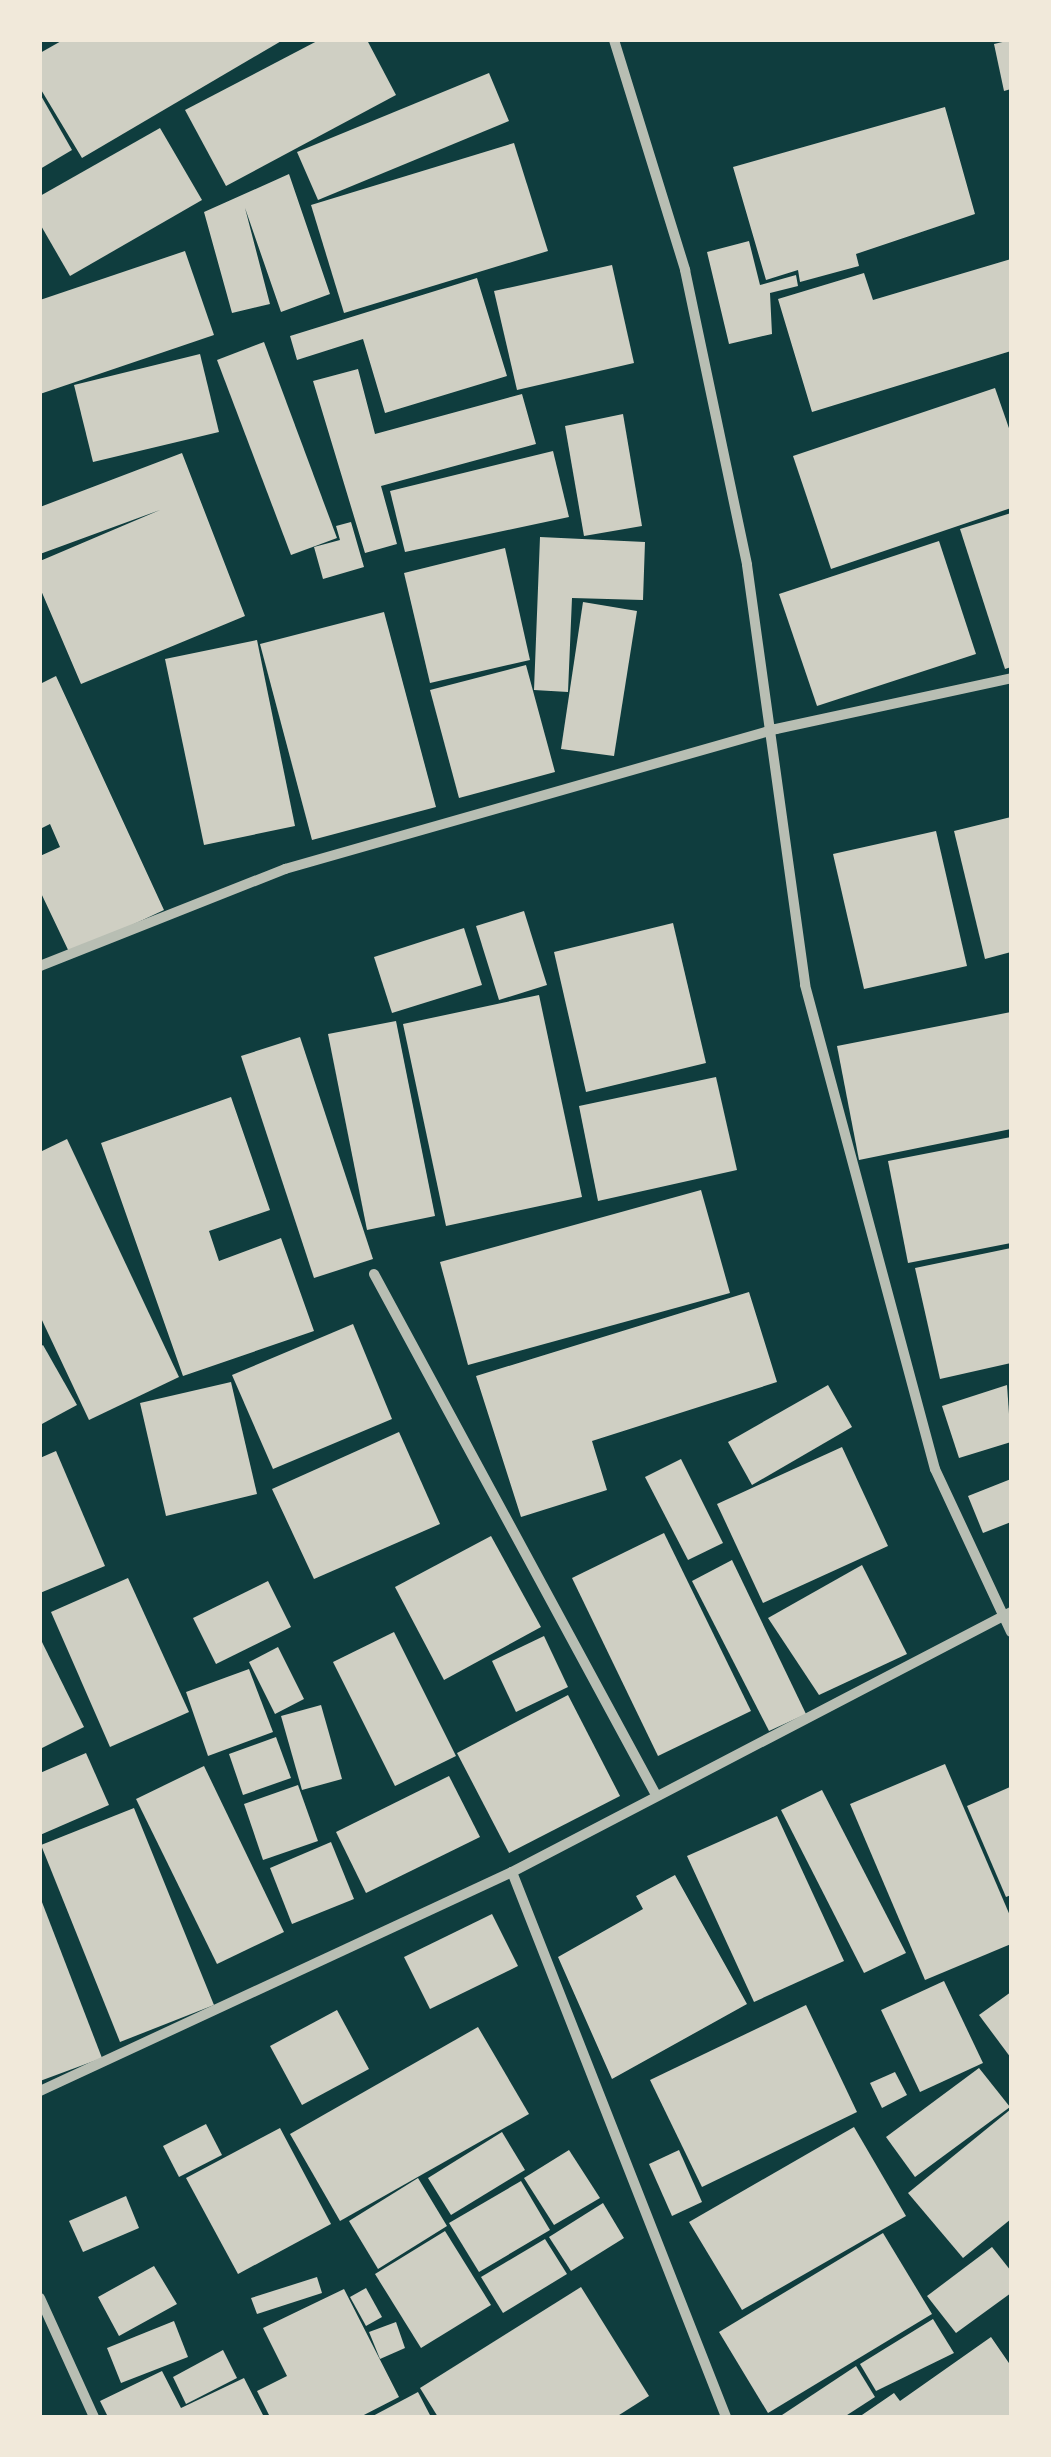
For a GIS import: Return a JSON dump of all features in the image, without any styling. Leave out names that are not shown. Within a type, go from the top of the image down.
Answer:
[{"type":"street","points":[[614,40],[685,270],[776,730],[805,984],[857,1190],[935,1468],[1007,1615],[1011,1632]]},
{"type":"street","points":[[40,966],[284,869],[776,730],[1011,678]]},
{"type":"street","points":[[374,1274],[656,1795]]},
{"type":"street","points":[[40,2091],[512,1872],[1007,1615]]},
{"type":"street","points":[[512,1872],[726,2417]]},
{"type":"street","points":[[40,2298],[94,2417]]},
{"type":"building","points":[[63,40],[283,40],[82,158],[40,88],[40,53]]},
{"type":"building","points":[[319,40],[367,40],[396,95],[226,186],[185,110]]},
{"type":"building","points":[[1011,40],[1011,89],[1004,91],[994,44]]},
{"type":"building","points":[[489,73],[509,121],[318,200],[297,152]]},
{"type":"building","points":[[40,94],[72,150],[40,169]]},
{"type":"building","points":[[945,107],[975,214],[856,254],[859,266],[800,282],[798,270],[766,280],[733,167]]},
{"type":"building","points":[[160,128],[202,200],[70,276],[40,224],[40,196]]},
{"type":"building","points":[[514,143],[548,251],[344,313],[311,205]]},
{"type":"building","points":[[289,174],[330,294],[281,312],[245,208],[270,304],[232,313],[204,212]]},
{"type":"building","points":[[749,241],[760,285],[796,275],[798,286],[770,293],[772,334],[729,344],[707,252]]},
{"type":"building","points":[[185,251],[214,335],[40,394],[40,300]]},
{"type":"building","points":[[1011,259],[1011,351],[812,412],[778,299],[864,273],[873,300]]},
{"type":"building","points":[[612,265],[634,363],[517,390],[494,291]]},
{"type":"building","points":[[477,278],[507,376],[385,413],[363,339],[297,360],[290,336]]},
{"type":"building","points":[[264,342],[337,538],[291,555],[217,360]]},
{"type":"building","points":[[200,354],[219,432],[93,462],[74,385]]},
{"type":"building","points":[[358,369],[375,434],[522,394],[536,444],[381,486],[397,544],[365,553],[313,381]]},
{"type":"building","points":[[995,388],[1011,434],[1011,508],[831,569],[793,456]]},
{"type":"building","points":[[623,414],[642,526],[584,536],[565,426]]},
{"type":"building","points":[[553,451],[569,517],[405,552],[390,491]]},
{"type":"building","points":[[182,453],[245,616],[81,684],[40,588],[40,561],[160,510],[40,554],[40,507]]},
{"type":"building","points":[[1011,513],[1011,667],[1005,669],[960,529]]},
{"type":"building","points":[[351,522],[364,567],[323,579],[314,547],[340,540],[336,526]]},
{"type":"building","points":[[540,537],[645,542],[643,600],[572,598],[568,692],[534,690]]},
{"type":"building","points":[[939,541],[976,654],[817,706],[779,594]]},
{"type":"building","points":[[505,548],[530,660],[430,683],[404,573]]},
{"type":"building","points":[[583,602],[637,611],[614,756],[561,749]]},
{"type":"building","points":[[384,612],[436,807],[312,840],[260,644]]},
{"type":"building","points":[[257,640],[295,826],[204,845],[165,659]]},
{"type":"building","points":[[526,665],[555,772],[459,798],[430,690]]},
{"type":"building","points":[[56,676],[164,910],[70,954],[40,891],[40,856],[60,847],[50,824],[40,829],[40,684]]},
{"type":"building","points":[[1011,817],[1011,952],[985,959],[954,831]]},
{"type":"building","points":[[936,831],[967,966],[864,989],[833,854]]},
{"type":"building","points":[[524,911],[547,985],[499,1000],[476,926]]},
{"type":"building","points":[[673,923],[706,1063],[586,1092],[554,952]]},
{"type":"building","points":[[464,928],[482,985],[392,1013],[374,957]]},
{"type":"building","points":[[539,995],[582,1197],[446,1226],[403,1024]]},
{"type":"building","points":[[1011,1012],[1011,1129],[859,1160],[837,1046]]},
{"type":"building","points":[[396,1021],[435,1216],[367,1230],[328,1034]]},
{"type":"building","points":[[300,1037],[373,1259],[314,1278],[241,1056]]},
{"type":"building","points":[[716,1077],[737,1170],[598,1201],[579,1106]]},
{"type":"building","points":[[231,1097],[270,1210],[209,1231],[219,1261],[281,1238],[314,1331],[183,1376],[101,1143]]},
{"type":"building","points":[[1011,1137],[1011,1243],[908,1263],[888,1161]]},
{"type":"building","points":[[67,1139],[179,1377],[89,1420],[40,1316],[40,1152]]},
{"type":"building","points":[[701,1190],[730,1293],[468,1365],[440,1262]]},
{"type":"building","points":[[1011,1248],[1011,1363],[940,1379],[915,1268]]},
{"type":"building","points":[[749,1292],[777,1382],[592,1441],[607,1490],[521,1517],[476,1376]]},
{"type":"building","points":[[353,1324],[392,1419],[273,1469],[232,1375]]},
{"type":"building","points":[[43,1345],[77,1405],[40,1425],[40,1347]]},
{"type":"building","points":[[231,1382],[257,1494],[166,1516],[140,1403]]},
{"type":"building","points":[[828,1385],[852,1427],[752,1485],[728,1442]]},
{"type":"building","points":[[1007,1385],[1011,1442],[959,1458],[942,1406]]},
{"type":"building","points":[[399,1432],[440,1524],[314,1579],[272,1489]]},
{"type":"building","points":[[842,1447],[888,1546],[763,1603],[717,1504]]},
{"type":"building","points":[[56,1451],[105,1566],[40,1593],[40,1458]]},
{"type":"building","points":[[681,1459],[723,1543],[688,1560],[645,1477]]},
{"type":"building","points":[[1011,1479],[1011,1522],[983,1533],[968,1496]]},
{"type":"building","points":[[664,1533],[751,1711],[658,1756],[572,1578]]},
{"type":"building","points":[[491,1536],[541,1627],[444,1680],[395,1587]]},
{"type":"building","points":[[732,1560],[806,1714],[769,1731],[692,1581]]},
{"type":"building","points":[[862,1565],[907,1654],[819,1695],[768,1618]]},
{"type":"building","points":[[128,1578],[189,1712],[110,1747],[51,1612]]},
{"type":"building","points":[[268,1581],[291,1627],[216,1664],[193,1618]]},
{"type":"building","points":[[394,1632],[456,1756],[395,1786],[333,1662]]},
{"type":"building","points":[[544,1636],[568,1687],[516,1712],[492,1661]]},
{"type":"building","points":[[40,1638],[84,1727],[40,1749]]},
{"type":"building","points":[[278,1647],[304,1699],[275,1714],[249,1662]]},
{"type":"building","points":[[249,1669],[273,1732],[208,1756],[186,1692]]},
{"type":"building","points":[[568,1695],[620,1796],[509,1853],[457,1753]]},
{"type":"building","points":[[321,1705],[342,1779],[302,1790],[281,1716]]},
{"type":"building","points":[[276,1737],[291,1778],[243,1795],[229,1754]]},
{"type":"building","points":[[86,1753],[109,1805],[40,1835],[40,1773]]},
{"type":"building","points":[[945,1764],[1011,1918],[1011,1944],[925,1980],[850,1804]]},
{"type":"building","points":[[204,1766],[284,1932],[217,1964],[136,1799]]},
{"type":"building","points":[[449,1776],[480,1837],[366,1893],[336,1832]]},
{"type":"building","points":[[298,1785],[318,1841],[263,1860],[244,1804]]},
{"type":"building","points":[[1010,1787],[1011,1895],[1006,1897],[967,1806]]},
{"type":"building","points":[[822,1790],[906,1953],[864,1973],[781,1810]]},
{"type":"building","points":[[134,1808],[214,2005],[120,2042],[41,1845]]},
{"type":"building","points":[[777,1816],[844,1961],[754,2002],[687,1856]]},
{"type":"building","points":[[331,1842],[354,1899],[292,1924],[270,1868]]},
{"type":"building","points":[[675,1875],[747,2004],[612,2079],[558,1957],[643,1909],[636,1896]]},
{"type":"building","points":[[40,1897],[102,2058],[40,2081]]},
{"type":"building","points":[[492,1914],[518,1966],[430,2009],[404,1957]]},
{"type":"building","points":[[944,1981],[983,2063],[920,2092],[881,2010]]},
{"type":"building","points":[[1011,1992],[1011,2058],[979,2015]]},
{"type":"building","points":[[806,2005],[857,2112],[702,2187],[650,2080]]},
{"type":"building","points":[[337,2010],[369,2069],[302,2105],[270,2046]]},
{"type":"building","points":[[478,2027],[529,2114],[340,2221],[290,2134]]},
{"type":"building","points":[[979,2068],[1010,2107],[915,2177],[886,2137]]},
{"type":"building","points":[[895,2072],[907,2095],[882,2108],[870,2083]]},
{"type":"building","points":[[1011,2109],[1011,2219],[963,2258],[908,2193]]},
{"type":"building","points":[[206,2124],[222,2155],[179,2177],[163,2146]]},
{"type":"building","points":[[854,2127],[906,2216],[742,2310],[689,2222]]},
{"type":"building","points":[[280,2128],[331,2224],[238,2274],[186,2178]]},
{"type":"building","points":[[502,2132],[525,2170],[451,2215],[428,2178]]},
{"type":"building","points":[[569,2150],[600,2198],[554,2225],[524,2178]]},
{"type":"building","points":[[679,2150],[702,2202],[672,2216],[649,2164]]},
{"type":"building","points":[[418,2178],[447,2226],[378,2269],[349,2221]]},
{"type":"building","points":[[521,2181],[550,2230],[479,2272],[449,2223]]},
{"type":"building","points":[[126,2196],[139,2228],[83,2252],[69,2221]]},
{"type":"building","points":[[603,2203],[624,2238],[571,2271],[549,2237]]},
{"type":"building","points":[[445,2231],[491,2305],[421,2348],[375,2274]]},
{"type":"building","points":[[883,2233],[932,2314],[768,2413],[719,2332]]},
{"type":"building","points":[[545,2239],[567,2274],[503,2313],[481,2277]]},
{"type":"building","points":[[992,2247],[1011,2271],[1011,2293],[956,2333],[927,2296]]},
{"type":"building","points":[[154,2266],[177,2304],[119,2336],[98,2297]]},
{"type":"building","points":[[317,2277],[322,2293],[257,2314],[251,2298]]},
{"type":"building","points":[[581,2287],[649,2396],[616,2417],[438,2417],[420,2388]]},
{"type":"building","points":[[366,2288],[382,2317],[366,2326],[350,2297]]},
{"type":"building","points":[[344,2289],[399,2397],[360,2417],[270,2417],[257,2391],[287,2376],[263,2328]]},
{"type":"building","points":[[933,2319],[954,2353],[876,2391],[860,2364]]},
{"type":"building","points":[[174,2321],[188,2357],[121,2383],[107,2348]]},
{"type":"building","points":[[396,2322],[405,2348],[380,2359],[369,2332]]},
{"type":"building","points":[[991,2337],[1011,2366],[1011,2417],[859,2417],[894,2393],[900,2401]]},
{"type":"building","points":[[223,2350],[237,2378],[186,2404],[173,2377]]},
{"type":"building","points":[[856,2366],[875,2397],[844,2417],[779,2417]]},
{"type":"building","points":[[162,2371],[181,2408],[244,2378],[264,2417],[108,2417],[100,2401]]},
{"type":"building","points":[[418,2392],[431,2417],[371,2417]]}]
